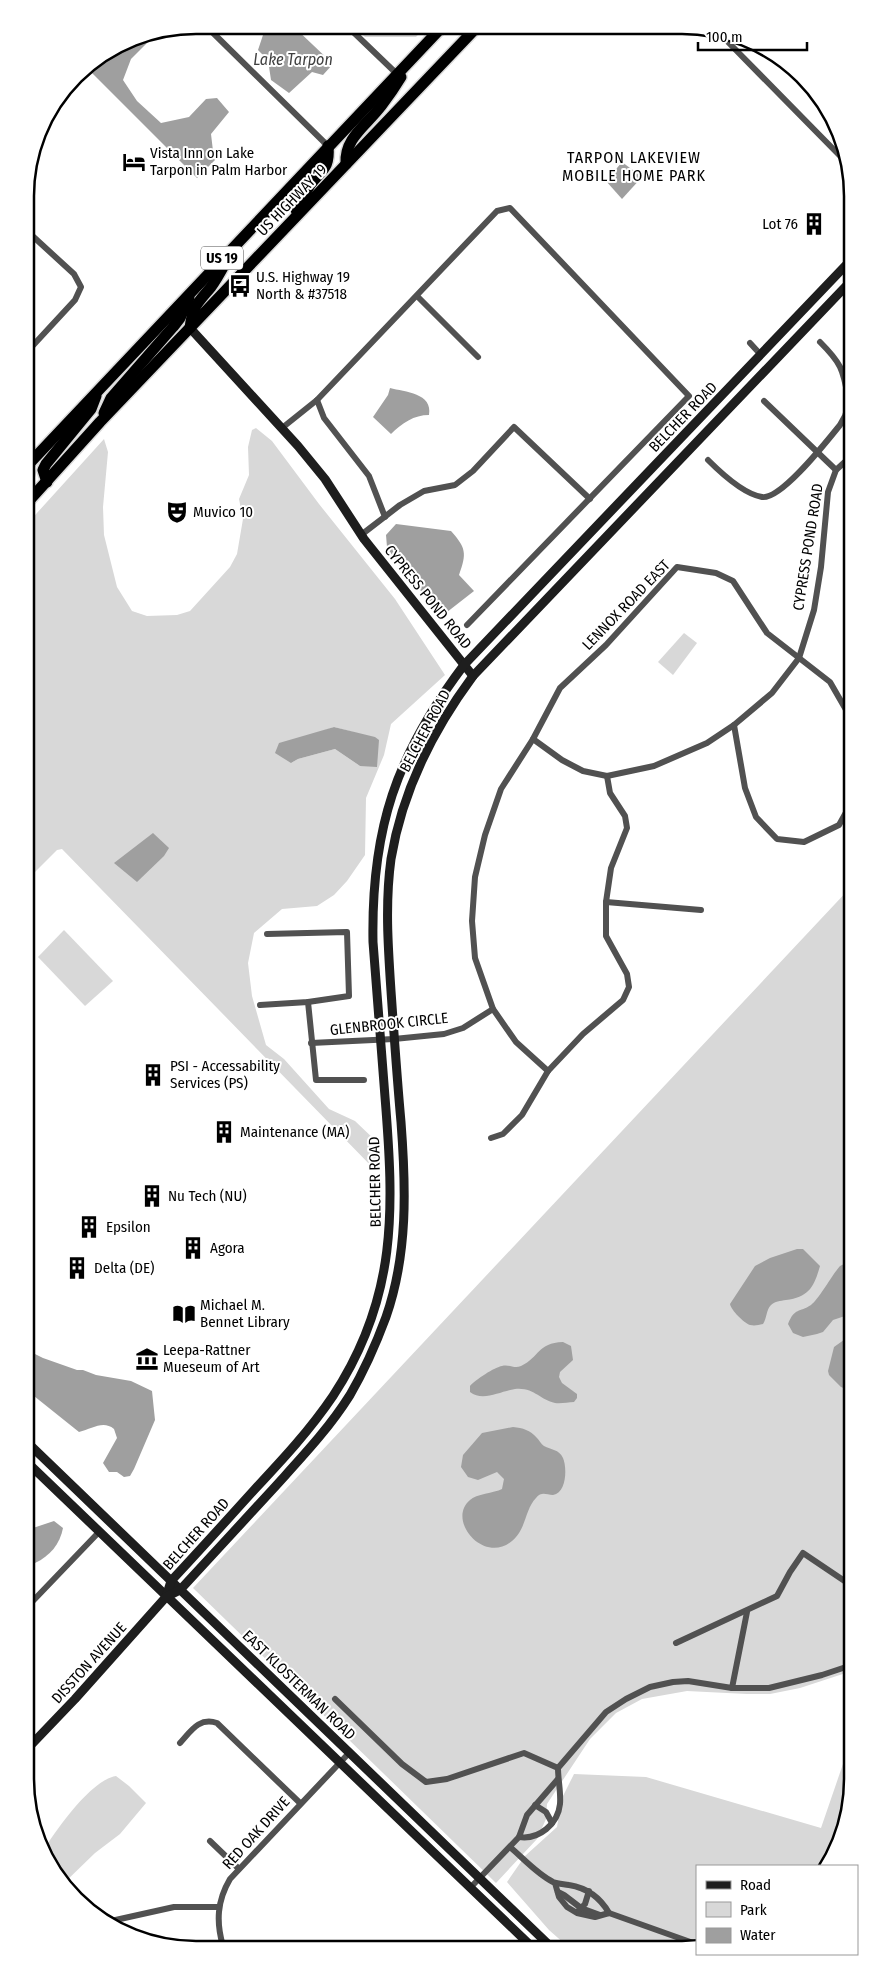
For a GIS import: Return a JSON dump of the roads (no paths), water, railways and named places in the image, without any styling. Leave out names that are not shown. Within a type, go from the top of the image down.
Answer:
[{"type":"highway","name":"US HIGHWAY 19","points":[[34,458],[435,34]]},
{"type":"highway","name":"US HIGHWAY 19","points":[[34,496],[100,422],[470,34]]},
{"type":"highway","points":[[346,164],[346,154],[351,140],[381,107],[419,51]]},
{"type":"highway","points":[[288,225],[310,185],[326,168],[328,146]]},
{"type":"highway","points":[[190,328],[192,313],[197,302],[212,286],[238,242]]},
{"type":"highway","points":[[100,422],[111,398],[180,318],[192,290]]},
{"type":"highway","points":[[47,482],[43,470],[46,464],[91,409],[96,392]]},
{"type":"main road","name":"BELCHER ROAD","points":[[166,1597],[171,1581],[282,1460],[316,1419],[347,1372],[371,1318],[386,1267],[391,1221],[391,1170],[373,942],[372,906],[374,874],[379,843],[393,792],[406,757],[434,707],[464,665],[844,268]]},
{"type":"main road","name":"BELCHER ROAD","points":[[166,1597],[180,1590],[321,1436],[350,1394],[367,1362],[386,1315],[397,1276],[405,1214],[405,1176],[394,1039],[387,908],[392,858],[402,812],[424,755],[456,700],[473,676],[844,288]]},
{"type":"main road","name":"CYPRESS POND ROAD","points":[[190,328],[282,428],[325,479],[361,535],[473,676]]},
{"type":"main road","name":"EAST KLOSTERMAN ROAD","points":[[34,1449],[545,1941]]},
{"type":"main road","name":"EAST KLOSTERMAN ROAD","points":[[34,1469],[526,1941]]},
{"type":"main road","name":"DISSTON AVENUE","points":[[34,1743],[75,1700],[166,1597]]},
{"type":"street","points":[[214,34],[328,146]]},
{"type":"street","points":[[355,34],[397,74]]},
{"type":"street","points":[[727,40],[839,155]]},
{"type":"street","points":[[282,428],[317,400],[497,211],[510,208],[689,396],[467,624]]},
{"type":"street","points":[[34,237],[74,274],[81,287],[75,300],[34,344]]},
{"type":"street","points":[[417,296],[478,357]]},
{"type":"street","points":[[820,342],[835,357],[842,368],[844,378]]},
{"type":"street","points":[[750,343],[761,355]]},
{"type":"street","points":[[317,400],[324,418],[369,476],[385,517]]},
{"type":"street","points":[[764,401],[836,470]]},
{"type":"street","points":[[708,460],[730,481],[763,497],[771,496],[781,490],[844,418]]},
{"type":"street","points":[[361,535],[400,505],[424,491],[455,485],[473,471],[514,427],[590,499]]},
{"type":"street","name":"CYPRESS POND ROAD","points":[[533,739],[562,760],[583,771],[607,776],[654,766],[707,743],[734,725],[772,692],[799,658],[814,610],[821,567],[828,492],[836,470],[844,463]]},
{"type":"street","name":"LENNOX ROAD EAST","points":[[533,739],[560,688],[606,645],[677,566],[716,573],[733,581],[767,633],[799,658]]},
{"type":"street","points":[[799,658],[830,682],[844,706]]},
{"type":"street","points":[[734,725],[746,788],[756,817],[777,839],[804,842],[839,824],[844,816]]},
{"type":"street","points":[[533,739],[501,789],[487,826],[475,877],[472,921],[475,958],[493,1009],[516,1042],[548,1071]]},
{"type":"street","points":[[491,1138],[503,1134],[522,1115],[548,1071],[583,1034],[623,1000],[629,987],[627,974],[606,936],[606,902],[611,868],[628,828],[625,816],[608,789],[607,776]]},
{"type":"street","points":[[606,902],[701,910]]},
{"type":"street","points":[[260,1005],[308,1002],[349,996],[347,932],[267,934]]},
{"type":"street","points":[[308,1002],[316,1080],[364,1080]]},
{"type":"street","name":"GLENBROOK CIRCLE","points":[[311,1043],[381,1040],[444,1034],[463,1028],[493,1009]]},
{"type":"street","points":[[34,1600],[98,1532]]},
{"type":"street","points":[[676,1643],[747,1612],[777,1596],[803,1553],[844,1581]]},
{"type":"street","points":[[732,1688],[747,1612]]},
{"type":"street","points":[[519,1837],[526,1838],[540,1834],[552,1823],[560,1803],[558,1768],[606,1712],[638,1692],[673,1682],[688,1681],[732,1688],[776,1687],[844,1667]]},
{"type":"street","points":[[334,1698],[402,1764],[426,1782],[447,1779],[524,1752],[558,1768]]},
{"type":"street","points":[[180,1743],[199,1722],[209,1721],[217,1723],[300,1803]]},
{"type":"street","name":"RED OAK DRIVE","points":[[221,1941],[218,1907],[225,1888],[238,1868],[349,1753]]},
{"type":"street","points":[[471,1888],[519,1837],[527,1815],[558,1779]]},
{"type":"street","points":[[535,1805],[546,1812],[552,1823]]},
{"type":"street","points":[[210,1841],[238,1868]]},
{"type":"street","points":[[510,1847],[555,1883],[589,1891],[604,1905],[609,1914]]},
{"type":"street","points":[[555,1883],[559,1897],[567,1908],[579,1910],[595,1917],[609,1914],[687,1941]]},
{"type":"street","points":[[579,1910],[585,1904],[589,1891]]},
{"type":"street","points":[[116,1920],[174,1907],[218,1907]]},
{"type":"water","name":"Lake Tarpon","points":[[301,34],[332,65],[323,75],[312,72],[289,93],[271,80],[268,60],[258,50],[263,35]]},
{"type":"water","points":[[149,41],[131,59],[123,80],[137,101],[161,123],[189,117],[206,99],[217,98],[229,112],[211,134],[213,151],[218,157],[197,178],[91,72],[116,55]]},
{"type":"water","points":[[622,162],[642,177],[622,199],[606,181]]},
{"type":"water","points":[[390,388],[410,392],[422,398],[427,402],[429,415],[418,416],[408,420],[391,434],[373,417],[388,395]]},
{"type":"water","points":[[396,524],[451,531],[460,542],[464,556],[459,575],[474,591],[442,616],[395,560],[387,547],[386,535]]},
{"type":"water","points":[[334,727],[375,737],[379,740],[377,767],[360,766],[335,749],[298,759],[291,763],[275,753],[279,743]]},
{"type":"water","points":[[153,833],[169,848],[164,856],[137,882],[114,863]]},
{"type":"water","points":[[797,1249],[803,1249],[820,1266],[813,1285],[805,1293],[794,1299],[778,1301],[769,1307],[763,1324],[752,1325],[744,1322],[735,1313],[730,1304],[755,1266],[770,1258]]},
{"type":"water","points":[[844,1264],[844,1316],[833,1320],[823,1332],[817,1334],[803,1337],[793,1333],[788,1324],[793,1315],[814,1302],[840,1266]]},
{"type":"water","points":[[844,1340],[844,1388],[829,1375],[828,1371],[834,1347]]},
{"type":"water","points":[[563,1342],[571,1346],[573,1360],[560,1372],[559,1377],[562,1383],[577,1394],[574,1402],[555,1403],[522,1389],[486,1396],[475,1395],[470,1392],[470,1386],[490,1371],[505,1366],[521,1366],[548,1345]]},
{"type":"water","points":[[34,1354],[77,1370],[131,1381],[152,1391],[155,1420],[130,1476],[124,1477],[117,1472],[109,1472],[103,1463],[117,1438],[114,1429],[110,1426],[102,1425],[79,1432],[34,1396]]},
{"type":"water","points":[[513,1427],[529,1431],[544,1446],[559,1453],[564,1462],[565,1479],[558,1493],[553,1495],[542,1494],[536,1498],[520,1531],[512,1541],[501,1547],[490,1548],[480,1544],[465,1528],[462,1518],[464,1508],[473,1498],[502,1489],[504,1479],[497,1472],[478,1480],[468,1477],[461,1467],[463,1455],[482,1433]]},
{"type":"water","points":[[54,1521],[63,1528],[57,1544],[50,1553],[35,1563],[34,1562],[34,1528]]},
{"type":"place","name":"Vista Inn on Lake Tarpon in Palm Harbor","points":[[134,162]]},
{"type":"place","name":"Lot 76","points":[[814,224]]},
{"type":"place","name":"U.S. Highway 19 North & #37518","points":[[240,286]]},
{"type":"place","name":"Muvico 10","points":[[177,512]]},
{"type":"place","name":"PSI - Accessability Services (PS)","points":[[153,1075]]},
{"type":"place","name":"Maintenance (MA)","points":[[224,1132]]},
{"type":"place","name":"Nu Tech (NU)","points":[[152,1196]]},
{"type":"place","name":"Epsilon","points":[[89,1227]]},
{"type":"place","name":"Agora","points":[[193,1248]]},
{"type":"place","name":"Delta (DE)","points":[[77,1268]]},
{"type":"place","name":"Michael M. Bennet Library","points":[[184,1314]]},
{"type":"place","name":"Leepa-Rattner Mueseum of Art","points":[[147,1359]]},
{"type":"district","name":"TARPON LAKEVIEW MOBILE HOME PARK","points":[[634,166]]}]
